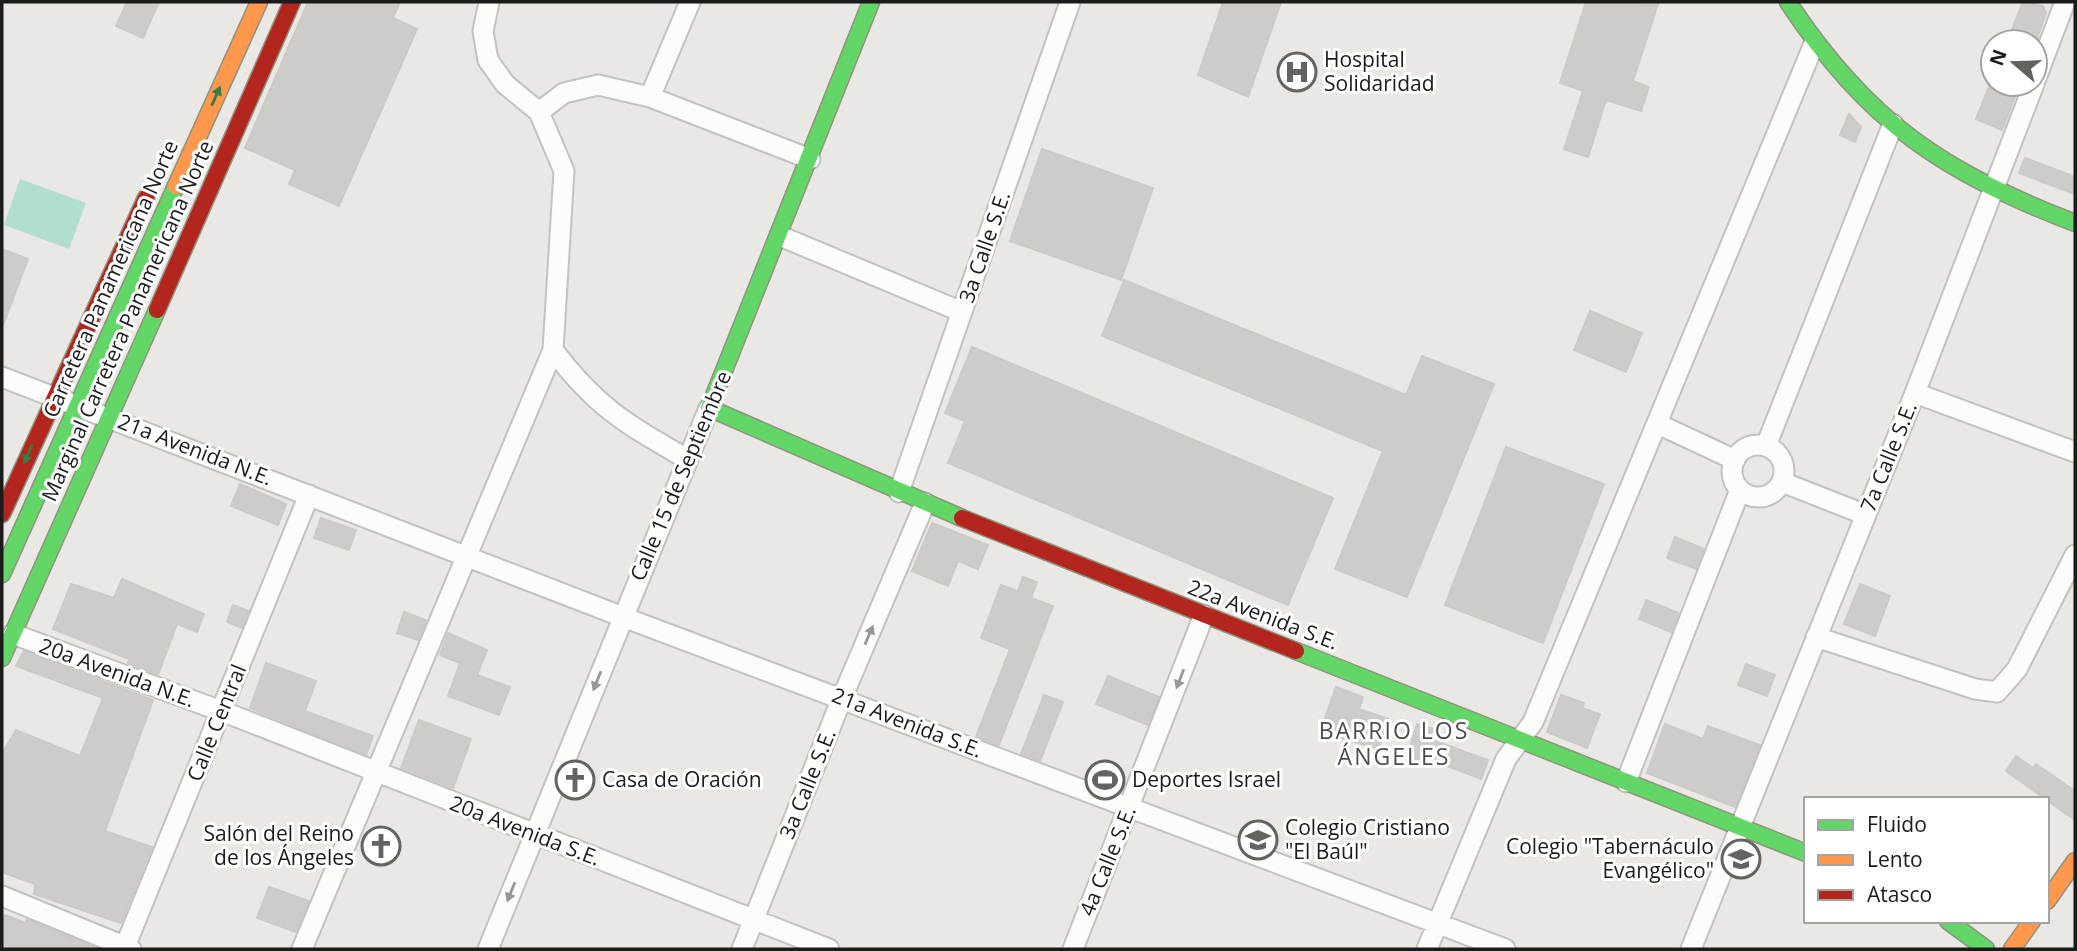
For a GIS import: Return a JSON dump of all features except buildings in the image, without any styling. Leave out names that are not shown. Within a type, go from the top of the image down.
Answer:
[{"type":"main road","name":"Carretera Panamericana Norte","points":[[2,574],[259,2]]},
{"type":"main road","name":"Marginal Carretera Panamericana Norte","points":[[2,658],[111,417],[292,2]]},
{"type":"main road","name":"Calle 15 de Septiembre","points":[[709,408],[872,2]]},
{"type":"main road","points":[[1787,2],[1814,44],[1893,124],[1938,158],[1993,190],[2075,223]]},
{"type":"main road","name":"Carretera Panamericana Norte","points":[[2,514],[150,189]]},
{"type":"main road","points":[[78,404],[75,383],[85,359],[88,322]]},
{"type":"main road","points":[[53,460],[63,417],[63,409],[55,395]]},
{"type":"main road","name":"22a Avenida S.E.","points":[[709,408],[925,503],[1518,741],[1804,852]]},
{"type":"main road","points":[[2049,898],[2075,861]]},
{"type":"main road","points":[[1951,923],[1986,949]]},
{"type":"main road","points":[[2011,949],[2030,923]]},
{"type":"street","points":[[302,949],[553,350],[564,171],[539,112],[505,84],[488,60],[483,31],[489,2]]},
{"type":"street","points":[[650,97],[690,2]]},
{"type":"street","name":"3a Calle S.E.","points":[[899,492],[1070,2]]},
{"type":"street","name":"7a Calle S.E.","points":[[2049,49],[2068,8]]},
{"type":"street","points":[[1427,949],[1506,759],[1533,722],[1814,44]]},
{"type":"street","points":[[539,112],[564,93],[598,85],[650,97],[810,159]]},
{"type":"street","name":"7a Calle S.E.","points":[[1691,949],[1742,829],[1915,393],[2028,98]]},
{"type":"street","points":[[1766,446],[1893,124]]},
{"type":"street","points":[[780,236],[962,312]]},
{"type":"street","points":[[553,350],[580,386],[615,417],[687,459]]},
{"type":"street","name":"21a Avenida N.E.","points":[[2,377],[55,395],[309,495]]},
{"type":"street","points":[[1915,393],[2075,452]]},
{"type":"street","name":"Calle 15 de Septiembre","points":[[488,949],[709,408]]},
{"type":"street","points":[[1658,425],[1735,460]]},
{"type":"street","points":[[1766,446],[1782,460],[1782,482],[1768,495],[1749,495],[1740,490],[1733,476],[1735,460],[1748,447],[1766,446]]},
{"type":"street","points":[[1782,482],[1866,516]]},
{"type":"street","points":[[1626,782],[1740,490]]},
{"type":"street","name":"21a Avenida S.E.","points":[[309,495],[623,617],[1505,949]]},
{"type":"street","name":"Calle Central","points":[[127,948],[309,495]]},
{"type":"street","name":"3a Calle S.E.","points":[[742,949],[842,698],[925,503]]},
{"type":"street","points":[[1816,637],[1975,689],[1997,692],[2017,669],[2075,555]]},
{"type":"street","name":"4a Calle S.E.","points":[[1073,949],[1204,615]]},
{"type":"street","name":"20a Avenida N.E.","points":[[12,634],[222,712]]},
{"type":"street","name":"20a Avenida S.E.","points":[[222,712],[829,949]]},
{"type":"street","points":[[2,896],[127,948]]},
{"type":"green space","points":[[20,179],[86,203],[69,249],[4,225]]},
{"type":"traffic: fast","points":[[871,2],[709,408],[962,518]]},
{"type":"traffic: fast","points":[[1788,2],[1848,80],[1879,111],[1912,138],[1986,184],[2075,223]]},
{"type":"traffic: fast","points":[[2,574],[176,186]]},
{"type":"traffic: fast","points":[[2,658],[157,310]]},
{"type":"traffic: fast","points":[[1296,651],[1804,852]]},
{"type":"traffic: fast","points":[[1951,923],[1986,949]]},
{"type":"traffic: slow","points":[[176,186],[259,2]]},
{"type":"traffic: slow","points":[[2049,898],[2075,861]]},
{"type":"traffic: slow","points":[[2012,949],[2031,923]]},
{"type":"traffic: jam","points":[[157,310],[292,2]]},
{"type":"traffic: jam","points":[[2,514],[146,198]]},
{"type":"traffic: jam","points":[[962,518],[1296,651]]},
{"type":"place","name":"Hospital Solidaridad","points":[[1297,72]]},
{"type":"place","name":"Casa de Oración","points":[[575,780]]},
{"type":"place","name":"Deportes Israel","points":[[1105,780]]},
{"type":"place","name":"Colegio Cristiano \"El Baúl\"","points":[[1258,840]]},
{"type":"place","name":"Salón del Reino de los Ángeles","points":[[381,846]]},
{"type":"place","name":"Colegio \"Tabernáculo Evangélico\"","points":[[1741,859]]},
{"type":"district","name":"BARRIO LOS ÁNGELES","points":[[1394,744]]}]
